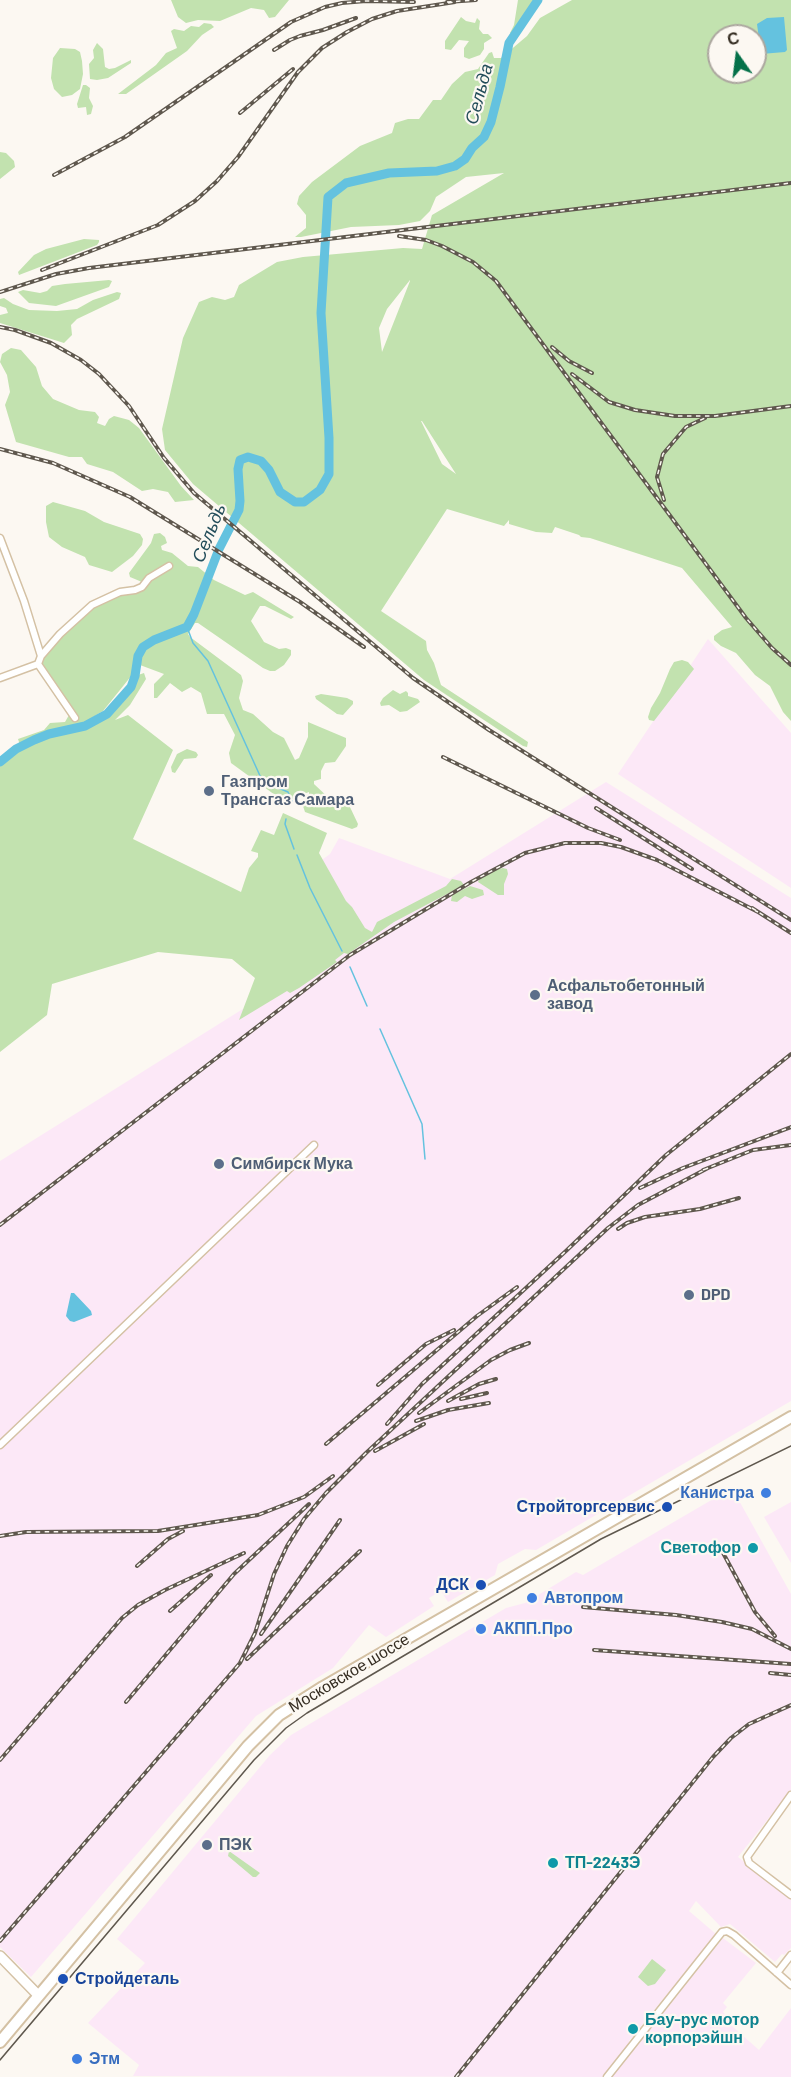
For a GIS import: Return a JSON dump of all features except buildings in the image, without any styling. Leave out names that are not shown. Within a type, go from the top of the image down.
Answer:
[{"type":"main road","name":"Московское шоссе","points":[[0,2042],[248,1746],[279,1715],[323,1687],[791,1417]]},
{"type":"main road","points":[[0,1956],[39,1995]]},
{"type":"street","points":[[0,537],[24,601],[40,656]]},
{"type":"street","points":[[75,718],[38,664],[40,656],[92,605],[120,592],[142,587],[149,578],[169,566]]},
{"type":"street","points":[[0,678],[38,664]]},
{"type":"street","points":[[0,1445],[314,1145]]},
{"type":"street","points":[[791,1795],[747,1857],[749,1863],[791,1895]]},
{"type":"street","points":[[607,2077],[722,1932],[727,1931],[734,1935],[791,1985]]},
{"type":"street","points":[[777,1973],[791,1955]]},
{"type":"shaded area","points":[[708,639],[791,733],[791,888],[618,774]]},
{"type":"shaded area","points":[[606,782],[791,898],[791,1401],[536,1550],[525,1549],[498,1564],[495,1575],[448,1602],[441,1591],[429,1598],[434,1606],[386,1637],[369,1625],[333,1668],[256,1716],[31,1977],[0,1947],[0,1161],[361,935],[319,862],[330,854],[339,838],[450,879]]},
{"type":"shaded area","points":[[732,1488],[791,1594],[791,1790],[738,1857],[791,1899],[791,1948],[784,1955],[782,1954],[775,1962],[730,1924],[721,1927],[696,1901],[689,1911],[716,1934],[602,2077],[133,2076],[139,2065],[88,2023],[145,1963],[117,1939],[270,1755],[291,1735],[506,1608],[525,1603],[576,1572],[583,1575]]},
{"type":"shaded area","points":[[791,1502],[791,1563],[764,1517]]},
{"type":"shaded area","points":[[723,1938],[756,1963],[723,2003],[727,2007],[723,2012],[725,2014],[723,2018],[759,2050],[791,2008],[791,2077],[612,2077]]},
{"type":"green space","points":[[171,0],[289,0],[275,17],[269,18],[264,10],[251,8],[220,21],[198,20],[186,23],[178,17]]},
{"type":"green space","points":[[518,0],[535,0],[525,21],[513,34],[510,33],[514,25]]},
{"type":"green space","points":[[572,0],[791,0],[791,721],[783,712],[770,686],[755,675],[736,653],[714,640],[714,636],[722,630],[732,627],[682,568],[555,527],[552,533],[536,532],[509,524],[509,520],[504,526],[447,509],[381,611],[426,641],[427,650],[441,685],[528,742],[527,747],[523,746],[424,680],[193,484],[165,450],[162,429],[183,338],[199,302],[212,297],[225,300],[234,297],[239,285],[277,262],[303,257],[403,248],[422,249],[432,215],[504,173],[466,177],[436,197],[430,211],[420,221],[399,225],[351,227],[295,237],[306,228],[306,215],[297,204],[299,196],[312,182],[360,146],[392,133],[395,123],[408,119],[419,119],[433,100],[441,100],[452,84],[465,72],[478,69],[489,53],[492,52],[494,58],[501,58],[527,36],[540,18]],"holes":[[[410,280],[382,352],[379,328],[387,309]],[[422,421],[456,474],[442,464]]]},
{"type":"green space","points":[[461,17],[475,23],[477,18],[480,21],[479,29],[483,34],[488,34],[492,38],[484,43],[484,49],[480,55],[469,59],[464,57],[464,48],[469,41],[459,40],[451,50],[445,49],[445,41]]},
{"type":"green space","points":[[204,23],[214,27],[202,35],[187,51],[126,94],[118,94],[156,65],[166,53],[177,48],[171,31],[174,29],[184,31],[191,26],[199,27]]},
{"type":"green space","points":[[97,43],[103,49],[105,67],[115,68],[131,60],[131,63],[108,78],[90,79],[89,64],[94,58],[93,50]]},
{"type":"green space","points":[[60,48],[75,49],[80,52],[83,74],[80,89],[72,95],[62,97],[54,89],[51,78],[53,58]]},
{"type":"green space","points":[[83,85],[90,88],[89,98],[93,106],[91,114],[87,115],[86,107],[78,108],[77,104]]},
{"type":"green space","points":[[0,152],[6,153],[14,161],[15,167],[0,179]]},
{"type":"green space","points":[[84,239],[99,240],[99,242],[97,245],[19,275],[18,272],[34,255],[46,249]]},
{"type":"green space","points":[[112,281],[109,287],[56,306],[29,303],[18,292],[23,290],[40,293],[52,286]]},
{"type":"green space","points":[[117,292],[121,293],[119,299],[77,319],[71,325],[72,335],[64,343],[0,323],[0,315],[8,313],[6,308],[0,306],[0,299],[4,298],[29,310],[57,311],[77,309],[93,300]]},
{"type":"green space","points":[[11,348],[21,350],[36,367],[42,386],[53,399],[79,410],[95,412],[99,417],[97,423],[105,426],[114,416],[129,420],[139,428],[181,486],[194,500],[175,502],[168,492],[153,489],[142,491],[113,472],[87,464],[82,457],[69,457],[16,442],[5,405],[10,392],[7,375],[0,362],[2,354]]},
{"type":"green space","points":[[53,502],[85,511],[104,522],[140,534],[143,539],[142,545],[133,556],[112,572],[89,565],[85,557],[62,547],[49,537],[46,506]]},
{"type":"green space","points":[[160,533],[165,537],[167,543],[161,546],[162,550],[172,553],[188,566],[198,567],[214,580],[245,595],[253,592],[294,617],[291,619],[265,606],[260,606],[251,621],[264,642],[279,649],[291,650],[291,655],[284,665],[275,671],[263,668],[198,623],[195,623],[188,634],[241,675],[243,681],[239,698],[243,710],[253,714],[273,732],[284,738],[295,760],[299,758],[308,737],[308,722],[346,738],[346,746],[335,762],[325,763],[321,771],[321,779],[314,781],[314,784],[331,800],[344,801],[349,805],[358,824],[352,829],[305,812],[303,806],[309,799],[309,792],[296,800],[275,795],[231,763],[229,753],[235,735],[224,714],[207,714],[201,693],[191,687],[182,692],[170,683],[157,698],[154,698],[154,684],[164,674],[140,665],[134,667],[132,675],[103,711],[93,717],[107,714],[131,687],[135,676],[144,673],[146,679],[130,705],[115,720],[128,715],[173,750],[133,839],[241,892],[249,868],[258,857],[258,853],[251,851],[261,830],[274,835],[283,813],[327,833],[319,853],[346,901],[365,928],[372,932],[377,922],[446,886],[452,879],[461,881],[464,885],[394,922],[348,954],[344,953],[335,960],[337,962],[299,988],[290,993],[287,991],[239,1020],[255,978],[232,959],[158,952],[52,984],[47,1015],[0,1052],[0,762],[20,745],[18,739],[44,730],[50,723],[65,722],[69,715],[76,717],[42,665],[43,657],[92,608],[120,594],[135,592],[142,582],[130,577],[129,573],[151,543],[154,534]]},
{"type":"green space","points":[[682,660],[688,662],[694,669],[654,721],[649,720],[651,708],[670,669],[674,662]]},
{"type":"green space","points":[[393,690],[400,694],[406,691],[408,696],[420,702],[407,711],[400,712],[389,705],[381,706],[383,698]]},
{"type":"green space","points":[[321,694],[347,698],[353,701],[353,704],[343,715],[337,714],[316,699],[315,696]]},
{"type":"green space","points":[[187,749],[198,755],[196,758],[184,759],[175,773],[172,772],[171,767],[177,754]]},
{"type":"green space","points":[[507,869],[508,874],[504,884],[504,895],[498,895],[478,882],[480,878],[494,870]]},
{"type":"green space","points":[[470,886],[483,890],[484,895],[472,899],[465,896],[457,902],[451,901],[452,895]]},
{"type":"green space","points":[[229,1851],[260,1873],[253,1877],[228,1856]]},
{"type":"green space","points":[[652,1959],[666,1970],[655,1984],[648,1986],[638,1977]]},
{"type":"water","points":[[784,17],[787,50],[785,52],[767,54],[767,24],[757,24],[767,18]]},
{"type":"water","points":[[71,1293],[74,1293],[92,1315],[74,1322],[70,1321],[66,1316]]},
{"type":"waterway","name":"Сельдь","points":[[0,762],[16,749],[34,740],[49,734],[85,726],[107,714],[131,687],[138,656],[143,647],[154,640],[187,627],[219,549],[239,510],[238,469],[240,460],[248,457],[261,461],[269,470],[280,492],[295,502],[304,502],[320,490],[329,474],[321,313],[328,197],[346,183],[389,173],[437,171],[455,166],[465,159],[472,148],[484,137],[491,122],[509,43],[538,0]]},
{"type":"waterway","points":[[187,627],[193,643],[208,661],[261,778],[288,792],[292,801]]},
{"type":"waterway","points":[[286,819],[285,824],[294,849]]},
{"type":"waterway","points":[[297,855],[310,888],[342,951]]},
{"type":"waterway","points":[[350,967],[367,1006]]},
{"type":"waterway","points":[[380,1029],[422,1124],[425,1159]]},
{"type":"tram line","points":[[0,2060],[254,1760],[286,1728],[307,1713],[601,1539],[791,1446]]},
{"type":"railway","points":[[447,2],[476,0]]},
{"type":"railway","points":[[54,175],[125,137],[291,22],[325,7],[342,3],[414,2]]},
{"type":"railway","points":[[42,270],[158,225],[195,201],[238,157],[298,72],[322,48],[372,19],[397,11],[455,2]]},
{"type":"railway","points":[[274,50],[300,36],[356,18]]},
{"type":"railway","points":[[240,113],[293,69]]},
{"type":"railway","points":[[0,292],[56,274],[89,268],[791,183]]},
{"type":"railway","points":[[399,236],[426,240],[442,246],[473,262],[496,281],[746,618],[772,648],[791,665]]},
{"type":"railway","points":[[0,327],[51,343],[81,360],[99,374],[129,406],[164,458],[194,493],[413,678],[489,730],[791,920]]},
{"type":"railway","points":[[552,347],[569,361],[592,373]]},
{"type":"railway","points":[[572,374],[609,402],[635,410],[675,416],[715,416],[791,406]]},
{"type":"railway","points":[[664,500],[657,477],[663,454],[686,427],[705,418]]},
{"type":"railway","points":[[0,449],[53,463],[130,497],[300,602],[364,647]]},
{"type":"railway","points":[[443,757],[588,828],[620,840]]},
{"type":"railway","points":[[596,808],[692,869]]},
{"type":"railway","points":[[0,1225],[350,955],[471,882],[525,853],[565,843],[601,843],[621,847],[657,860],[758,912]]},
{"type":"railway","points":[[752,908],[791,933]]},
{"type":"railway","points":[[387,1424],[422,1384],[666,1155],[791,1054]]},
{"type":"railway","points":[[640,1188],[683,1168],[791,1127]]},
{"type":"railway","points":[[703,1170],[753,1150],[791,1145]]},
{"type":"railway","points":[[0,1941],[240,1663],[255,1633],[274,1574],[287,1546],[304,1519],[326,1493],[608,1228],[638,1205],[708,1168]]},
{"type":"railway","points":[[618,1229],[627,1223],[645,1217],[700,1209],[739,1198]]},
{"type":"railway","points":[[326,1444],[477,1316],[517,1287]]},
{"type":"railway","points":[[378,1385],[426,1344],[454,1330]]},
{"type":"railway","points":[[419,1413],[491,1360],[529,1343]]},
{"type":"railway","points":[[448,1401],[479,1384],[496,1379]]},
{"type":"railway","points":[[461,1399],[487,1393]]},
{"type":"railway","points":[[416,1421],[448,1410],[489,1403]]},
{"type":"railway","points":[[375,1451],[424,1424]]},
{"type":"railway","points":[[0,1536],[26,1532],[158,1531],[258,1515],[304,1497],[333,1476]]},
{"type":"railway","points":[[126,1702],[234,1574],[309,1504]]},
{"type":"railway","points":[[261,1634],[340,1520]]},
{"type":"railway","points":[[137,1566],[168,1539],[183,1531]]},
{"type":"railway","points":[[247,1659],[360,1551]]},
{"type":"railway","points":[[722,1551],[755,1612],[775,1636]]},
{"type":"railway","points":[[0,1760],[122,1618],[138,1605],[165,1590],[244,1553]]},
{"type":"railway","points":[[170,1611],[211,1575]]},
{"type":"railway","points":[[583,1607],[676,1615],[722,1622],[752,1629],[791,1649]]},
{"type":"railway","points":[[594,1650],[791,1664]]},
{"type":"railway","points":[[770,1673],[791,1675]]},
{"type":"railway","points":[[456,2077],[713,1757],[731,1738],[749,1724],[791,1705]]},
{"type":"place","name":"Газпром Трансгаз Самара","points":[[209,791]]},
{"type":"place","name":"Асфальтобетонный завод","points":[[535,995]]},
{"type":"place","name":"Симбирск Мука","points":[[219,1164]]},
{"type":"place","name":"DPD","points":[[689,1295]]},
{"type":"place","name":"Канистра","points":[[766,1493]]},
{"type":"place","name":"Стройторгсервис","points":[[667,1507]]},
{"type":"place","name":"Светофор","points":[[753,1548]]},
{"type":"place","name":"ДСК","points":[[481,1585]]},
{"type":"place","name":"Автопром","points":[[532,1598]]},
{"type":"place","name":"АКПП.Про","points":[[481,1629]]},
{"type":"place","name":"ПЭК","points":[[207,1845]]},
{"type":"place","name":"ТП-2243Э","points":[[553,1863]]},
{"type":"place","name":"Стройдеталь","points":[[63,1979]]},
{"type":"place","name":"Бау-рус мотор корпорэйшн","points":[[633,2029]]},
{"type":"place","name":"Этм","points":[[77,2059]]},
{"type":"water label","name":"Сельда","points":[[479,94]]}]
